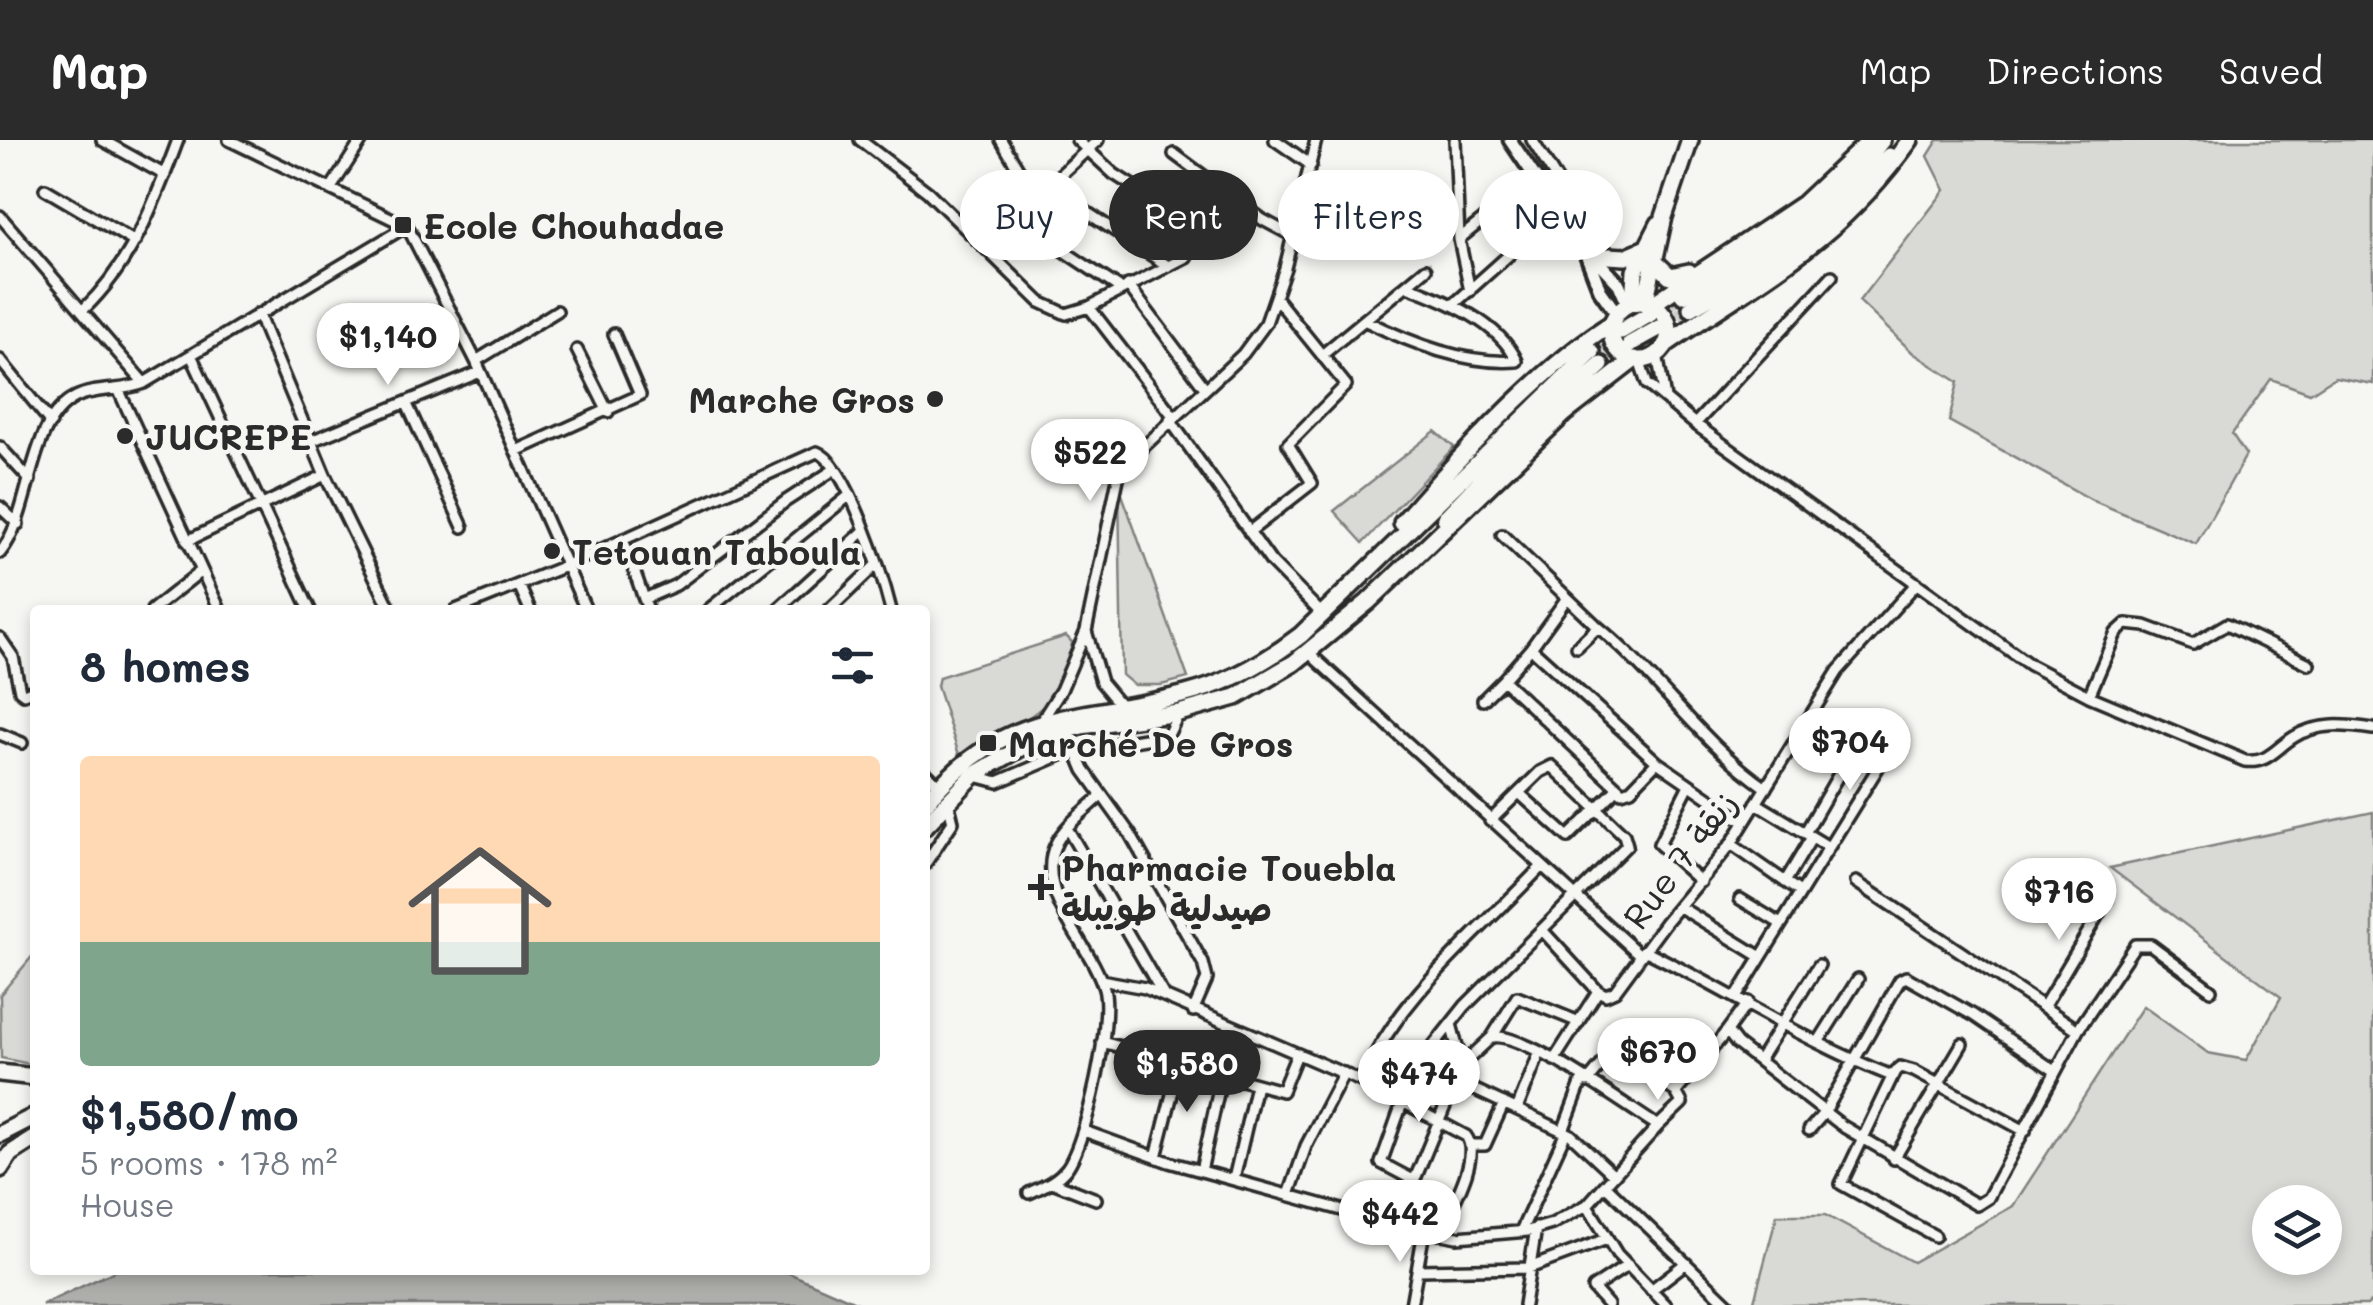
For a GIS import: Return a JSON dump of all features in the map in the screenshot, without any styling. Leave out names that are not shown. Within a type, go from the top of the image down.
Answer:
[{"type":"main road","points":[[1635,324],[1649,255],[1690,140]]},
{"type":"main road","points":[[930,817],[944,793],[976,755],[1036,722],[1118,713],[1179,713],[1236,696],[1309,653],[1368,602],[1564,414],[1635,324],[1712,264],[1803,204],[1871,140]]},
{"type":"main road","points":[[1882,140],[1826,201],[1687,302],[1775,258],[1836,211],[1907,140]]},
{"type":"main road","points":[[1661,350],[1819,241],[1879,183],[1907,140]]},
{"type":"main road","points":[[1623,257],[1649,255],[1670,276],[1712,264]]},
{"type":"main road","points":[[1327,610],[1415,508],[1584,341],[1635,324],[1666,320],[1661,350]]},
{"type":"main road","points":[[1635,324],[1661,350]]},
{"type":"main road","points":[[930,801],[1029,744],[1218,684],[1268,660],[1327,610],[1597,358],[1368,602]]},
{"type":"main road","points":[[0,1073],[30,1076]]},
{"type":"main road","points":[[10,1154],[0,1136],[30,1119]]},
{"type":"main road","points":[[0,1169],[10,1154],[30,1141]]},
{"type":"street","points":[[102,140],[165,175]]},
{"type":"street","points":[[84,310],[103,291],[135,242],[178,140]]},
{"type":"street","points":[[230,140],[408,226],[478,366],[584,605]]},
{"type":"street","points":[[860,140],[960,222]]},
{"type":"street","points":[[1001,140],[1019,170]]},
{"type":"street","points":[[999,260],[1040,302],[1066,314],[1089,308],[1195,251],[1208,234],[1138,191],[1077,140]]},
{"type":"street","points":[[1067,170],[1098,140]]},
{"type":"street","points":[[1275,140],[1311,165]]},
{"type":"street","points":[[1310,170],[1316,140]]},
{"type":"street","points":[[1455,140],[1456,170]]},
{"type":"street","points":[[1532,140],[1551,170]]},
{"type":"street","points":[[1512,141],[1530,170]]},
{"type":"street","points":[[331,188],[358,142]]},
{"type":"street","points":[[1174,154],[1278,228]]},
{"type":"street","points":[[45,189],[135,242]]},
{"type":"street","points":[[1089,214],[1168,266]]},
{"type":"street","points":[[0,216],[144,383]]},
{"type":"street","points":[[1470,291],[1459,238],[1479,222]]},
{"type":"street","points":[[0,553],[18,524],[51,422],[80,395],[119,392],[144,383],[408,226]]},
{"type":"street","points":[[1079,260],[1124,287],[1205,388]]},
{"type":"street","points":[[1036,722],[1061,690],[1086,631],[1120,469],[1251,345],[1266,323],[1286,260]]},
{"type":"street","points":[[1454,304],[1504,260]]},
{"type":"street","points":[[1590,260],[1600,290],[1635,324]]},
{"type":"street","points":[[1596,260],[1619,284],[1635,324],[1648,384],[1695,424],[2030,666],[2088,696],[2245,761],[2264,760],[2294,737],[2325,726],[2373,729]]},
{"type":"street","points":[[1322,355],[1426,268]]},
{"type":"street","points":[[1695,424],[1832,276]]},
{"type":"street","points":[[1366,320],[1424,345],[1464,356],[1518,362],[1492,333],[1454,304],[1406,286]]},
{"type":"street","points":[[1249,532],[1313,481],[1288,444],[1346,385],[1276,297]]},
{"type":"street","points":[[1089,308],[1172,418],[1271,562],[1327,610]]},
{"type":"street","points":[[311,441],[406,402],[478,366],[557,310]]},
{"type":"street","points":[[258,314],[325,475],[389,605]]},
{"type":"street","points":[[516,451],[633,401],[640,392],[614,334]]},
{"type":"street","points":[[577,350],[608,412]]},
{"type":"street","points":[[1661,350],[1665,398]]},
{"type":"street","points":[[191,355],[308,605]]},
{"type":"street","points":[[0,360],[51,422]]},
{"type":"street","points":[[119,392],[218,605]]},
{"type":"street","points":[[406,402],[463,527]]},
{"type":"street","points":[[0,447],[30,480]]},
{"type":"street","points":[[469,605],[565,566],[815,453],[825,455],[850,496],[889,605]]},
{"type":"street","points":[[644,598],[676,585],[835,468]]},
{"type":"street","points":[[187,541],[325,475]]},
{"type":"street","points":[[714,605],[850,496]]},
{"type":"street","points":[[0,507],[18,524]]},
{"type":"street","points":[[783,605],[864,531]]},
{"type":"street","points":[[1502,536],[1629,654],[1704,738],[1766,788]]},
{"type":"street","points":[[622,539],[646,605]]},
{"type":"street","points":[[834,605],[876,564]]},
{"type":"street","points":[[158,605],[200,570]]},
{"type":"street","name":"Rue 7 زنقة","points":[[1554,1060],[1598,990],[1606,995],[1615,991],[1731,844],[1838,670],[1917,584]]},
{"type":"street","points":[[519,585],[528,605]]},
{"type":"street","points":[[1483,700],[1531,648],[1567,598]]},
{"type":"street","points":[[2088,696],[2116,633],[2126,624],[2145,626],[2193,644],[2226,624],[2309,664]]},
{"type":"street","points":[[1577,647],[1598,627]]},
{"type":"street","points":[[1086,631],[1101,682],[1118,713]]},
{"type":"street","points":[[0,638],[12,657],[21,693],[30,690]]},
{"type":"street","points":[[1531,648],[1657,762],[1744,822]]},
{"type":"street","points":[[1309,653],[1540,868],[1642,953],[1737,996],[1852,1061],[1892,1076]]},
{"type":"street","points":[[1503,680],[1622,792],[1657,762]]},
{"type":"street","points":[[974,775],[998,782],[1074,750],[1168,735],[1179,713]]},
{"type":"street","points":[[1067,730],[1074,750],[1101,796],[1130,834],[1203,963],[1207,979],[1194,1011]]},
{"type":"street","points":[[0,734],[22,743]]},
{"type":"street","points":[[1785,882],[1862,734]]},
{"type":"street","points":[[1737,996],[1896,737]]},
{"type":"street","points":[[1414,1182],[1381,1163],[1414,1072],[1451,1024],[1573,896],[1627,846],[1624,835],[1552,766],[1490,821]]},
{"type":"street","points":[[930,778],[944,793],[952,822],[930,856]]},
{"type":"street","points":[[1689,784],[1659,844],[1701,882]]},
{"type":"street","points":[[1519,793],[1568,837],[1618,788]]},
{"type":"street","points":[[1029,1192],[1052,1182],[1077,1153],[1102,1042],[1107,1001],[1101,980],[1054,885],[1051,856],[1066,828],[1101,796]]},
{"type":"street","points":[[1756,803],[1827,846]]},
{"type":"street","points":[[1066,828],[1164,996]]},
{"type":"street","points":[[1731,844],[1800,892]]},
{"type":"street","points":[[1362,1081],[1384,1036],[1408,1006],[1540,868]]},
{"type":"street","points":[[1856,882],[2078,1030]]},
{"type":"street","points":[[1740,899],[1781,924]]},
{"type":"street","points":[[2044,1006],[2108,900]]},
{"type":"street","points":[[1680,907],[1761,957]]},
{"type":"street","points":[[1543,931],[1598,990]]},
{"type":"street","points":[[1727,1031],[1758,1060],[1862,1140],[1977,1206],[1988,1198],[2078,1030],[2134,946],[2151,946],[2211,990]]},
{"type":"street","points":[[1758,1060],[1819,965]]},
{"type":"street","points":[[1809,1130],[1824,1113],[1900,980],[1906,977],[1973,1014],[2055,1071]]},
{"type":"street","points":[[1819,1041],[1858,979]]},
{"type":"street","points":[[1101,980],[1132,984],[1164,996],[1362,1081],[1466,1136],[1472,1145],[1471,1159],[1439,1234]]},
{"type":"street","points":[[1396,1225],[1441,1122],[1454,1080],[1462,1065],[1492,1037],[1517,998],[1579,1022]]},
{"type":"street","points":[[1676,1092],[1748,1002]]},
{"type":"street","points":[[1451,1024],[1462,1065]]},
{"type":"street","points":[[1492,1037],[1508,1038],[1540,1052],[1658,1126]]},
{"type":"street","points":[[1102,1042],[1282,1091],[1297,1054]]},
{"type":"street","points":[[1894,1159],[1962,1044]]},
{"type":"street","points":[[1084,1131],[1201,1171],[1396,1225],[1473,1237],[1521,1231],[1536,1228],[1588,1205],[1682,1103],[1676,1092],[1614,1050],[1585,1080],[1521,1231]]},
{"type":"street","points":[[1517,1109],[1540,1052]]},
{"type":"street","points":[[1156,1157],[1180,1063]]},
{"type":"street","points":[[1934,1236],[1842,1187],[1844,1172],[1897,1068],[1905,1068],[2025,1130]]},
{"type":"street","points":[[1289,1194],[1306,1146],[1344,1073]]},
{"type":"street","points":[[1201,1171],[1222,1075]]},
{"type":"street","points":[[1454,1080],[1564,1131],[1614,1175]]},
{"type":"street","points":[[1234,1179],[1256,1085]]},
{"type":"street","points":[[1472,1145],[1484,1145],[1504,1103]]},
{"type":"street","points":[[1052,1182],[1096,1200]]},
{"type":"street","points":[[1605,1184],[1728,1304]]},
{"type":"street","points":[[1588,1205],[1628,1266],[1666,1305]]},
{"type":"street","points":[[1524,1305],[1536,1228]]},
{"type":"street","points":[[1411,1305],[1424,1231]]},
{"type":"street","points":[[1419,1270],[1530,1268],[1607,1239]]},
{"type":"street","points":[[1651,1290],[1686,1263]]},
{"type":"street","points":[[1608,1305],[1593,1288],[1628,1266]]},
{"type":"shaded area","points":[[1938,140],[2373,140],[2373,384],[2335,377],[2310,393],[2271,379],[2232,434],[2246,455],[2196,544],[2094,501],[1949,421],[1958,382],[1913,353],[1859,301],[1945,190],[1928,156]]},
{"type":"shaded area","points":[[1435,431],[1454,447],[1363,543],[1334,511]]},
{"type":"shaded area","points":[[1119,486],[1188,678],[1161,685],[1134,685],[1122,675]]},
{"type":"shaded area","points":[[1066,636],[1072,642],[1068,667],[1048,702],[1034,714],[959,755],[937,686],[939,677]]},
{"type":"shaded area","points":[[2373,812],[2373,1300],[2367,1305],[1753,1305],[1777,1215],[1825,1215],[1913,1262],[2013,1206],[2143,1006],[2208,1053],[2246,1060],[2281,997],[2110,868]]},
{"type":"shaded area","points":[[30,959],[30,1064],[1,1058],[0,995]]},
{"type":"shaded area","points":[[106,1275],[793,1275],[862,1305],[42,1305]]},
{"type":"tunnel","points":[[1650,314],[1683,295]]},
{"type":"tunnel","points":[[1659,328],[1691,308]]},
{"type":"tunnel","points":[[1592,352],[1621,331]]},
{"type":"tunnel","points":[[1601,365],[1630,344]]},
{"type":"place","name":"Ecole Chouhadae","points":[[403,225]]},
{"type":"place","name":"Marche Gros","points":[[935,399]]},
{"type":"place","name":"JUCREPE","points":[[125,436]]},
{"type":"place","name":"Tetouan Taboula","points":[[552,551]]},
{"type":"place","name":"Marché De Gros","points":[[988,743]]},
{"type":"place","name":"Pharmacie Touebla صيدلية طويبلة","points":[[1041,887]]}]
